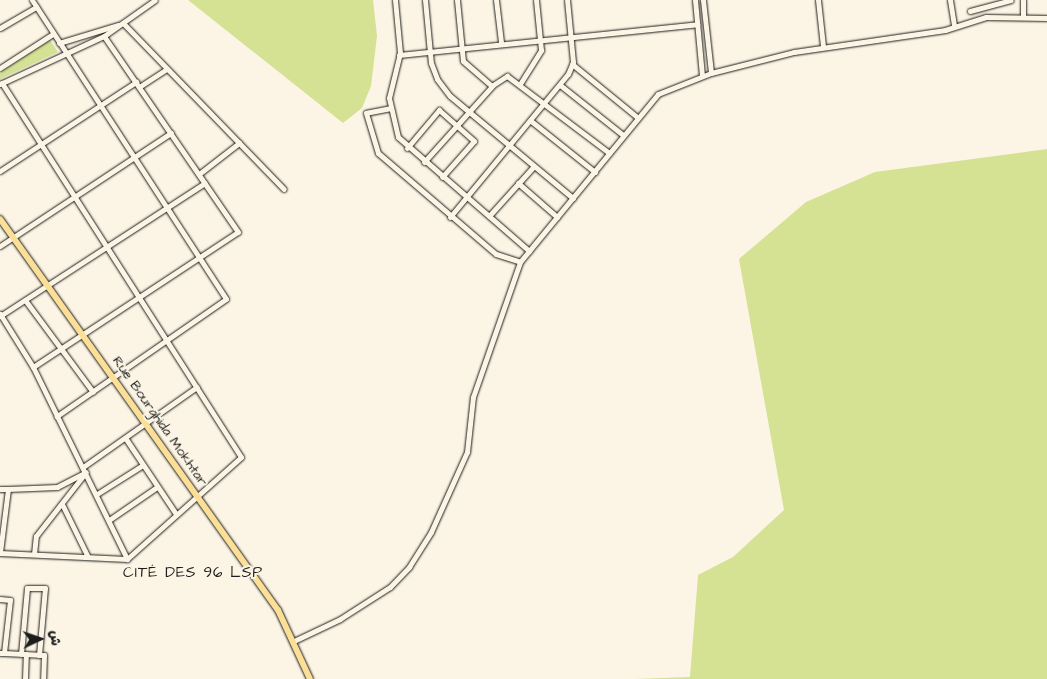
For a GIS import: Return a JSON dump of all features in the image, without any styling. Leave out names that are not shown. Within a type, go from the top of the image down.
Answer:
[{"type":"main road","name":"Rue Bourghida Mokhtar","points":[[0,219],[147,423],[296,640],[310,679]]},
{"type":"street","points":[[32,0],[226,298],[58,416]]},
{"type":"street","points":[[8,489],[0,552],[127,560],[196,493],[241,457],[42,144],[1,83],[104,36],[156,0]]},
{"type":"street","points":[[395,0],[399,55],[391,108],[398,137],[407,148],[529,251]]},
{"type":"street","points":[[425,0],[430,50],[437,79],[511,147],[573,198]]},
{"type":"street","points":[[457,0],[465,66],[492,86]]},
{"type":"street","points":[[496,0],[501,42]]},
{"type":"street","points":[[520,84],[540,54],[536,0]]},
{"type":"street","points":[[450,217],[546,104],[572,64],[568,0]]},
{"type":"street","points":[[695,0],[702,75]]},
{"type":"street","points":[[703,0],[711,73]]},
{"type":"street","points":[[818,0],[823,46]]},
{"type":"street","points":[[950,0],[954,25]]},
{"type":"street","points":[[970,11],[1011,0]]},
{"type":"street","points":[[1023,0],[1023,16]]},
{"type":"street","points":[[1,26],[36,6]]},
{"type":"street","points":[[296,640],[326,628],[390,587],[431,532],[467,452],[473,397],[520,262],[637,117],[662,90],[702,75],[823,46],[883,40],[986,17],[1023,16],[1047,18]]},
{"type":"street","points":[[59,42],[123,23]]},
{"type":"street","points":[[123,23],[284,189]]},
{"type":"street","points":[[399,55],[462,45],[697,24]]},
{"type":"street","points":[[0,68],[54,34]]},
{"type":"street","points":[[33,367],[238,232],[104,36]]},
{"type":"street","points":[[572,64],[637,117]]},
{"type":"street","points":[[0,171],[100,106],[167,69]]},
{"type":"street","points":[[424,162],[492,86],[507,76],[609,152]]},
{"type":"street","points":[[560,85],[623,134]]},
{"type":"street","points":[[391,108],[366,113],[378,153],[450,217],[496,254],[520,262]]},
{"type":"street","points":[[407,148],[439,110],[474,142],[442,177]]},
{"type":"street","points":[[531,121],[594,172]]},
{"type":"street","points":[[0,246],[171,133]]},
{"type":"street","points":[[199,174],[239,143]]},
{"type":"street","points":[[489,216],[534,166]]},
{"type":"street","points":[[127,560],[97,494],[33,367],[0,315],[108,247],[205,182]]},
{"type":"street","points":[[518,183],[557,217]]},
{"type":"street","points":[[25,300],[93,392]]},
{"type":"street","points":[[83,467],[126,439],[197,387]]},
{"type":"street","points":[[126,439],[176,514]]},
{"type":"street","points":[[97,494],[143,466]]},
{"type":"street","points":[[0,489],[57,487],[86,472]]},
{"type":"street","points":[[34,554],[36,536],[86,472]]},
{"type":"street","points":[[109,520],[157,487]]},
{"type":"street","points":[[62,504],[88,558]]},
{"type":"street","points":[[25,679],[24,654],[27,588],[45,588],[39,655]]},
{"type":"street","points":[[0,599],[10,600],[2,653],[44,655],[43,679]]},
{"type":"green space","points":[[188,0],[373,0],[377,36],[371,86],[362,108],[343,123]]},
{"type":"green space","points":[[50,40],[58,52],[0,79],[0,73]]},
{"type":"green space","points":[[1047,149],[1047,679],[636,679],[690,677],[698,575],[733,557],[784,510],[739,259],[806,202],[875,172]]},
{"type":"district","name":"CITÉ DES 96 LSP","points":[[193,573]]}]
